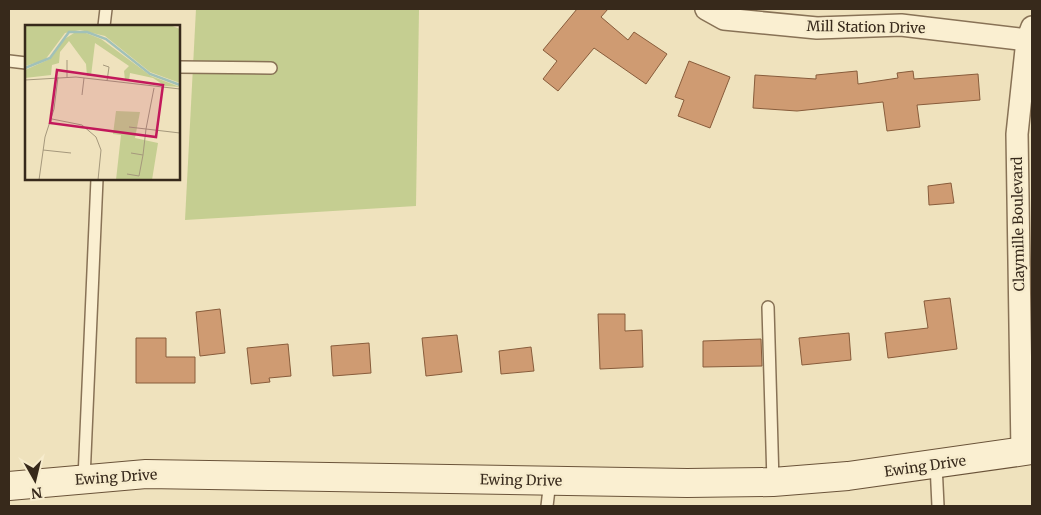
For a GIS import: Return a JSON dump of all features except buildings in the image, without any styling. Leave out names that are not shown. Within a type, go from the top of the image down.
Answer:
[{"type":"street","name":"Mill Station Drive","points":[[706,9],[724,18],[817,28],[901,25],[1030,34]]},
{"type":"street","name":"Claymille Boulevard","points":[[1027,451],[1017,134],[1030,34]]},
{"type":"street","name":"Ewing Drive","points":[[9,486],[146,474],[549,493],[773,482],[848,476],[1027,451]]},
{"type":"lane","points":[[104,25],[106,9]]},
{"type":"lane","points":[[9,62],[25,63]]},
{"type":"lane","points":[[180,68],[271,68]]},
{"type":"lane","points":[[84,479],[97,180]]},
{"type":"lane","points":[[768,307],[773,482]]},
{"type":"lane","points":[[936,464],[938,506]]},
{"type":"green space","points":[[196,9],[419,9],[416,206],[185,220]]}]
